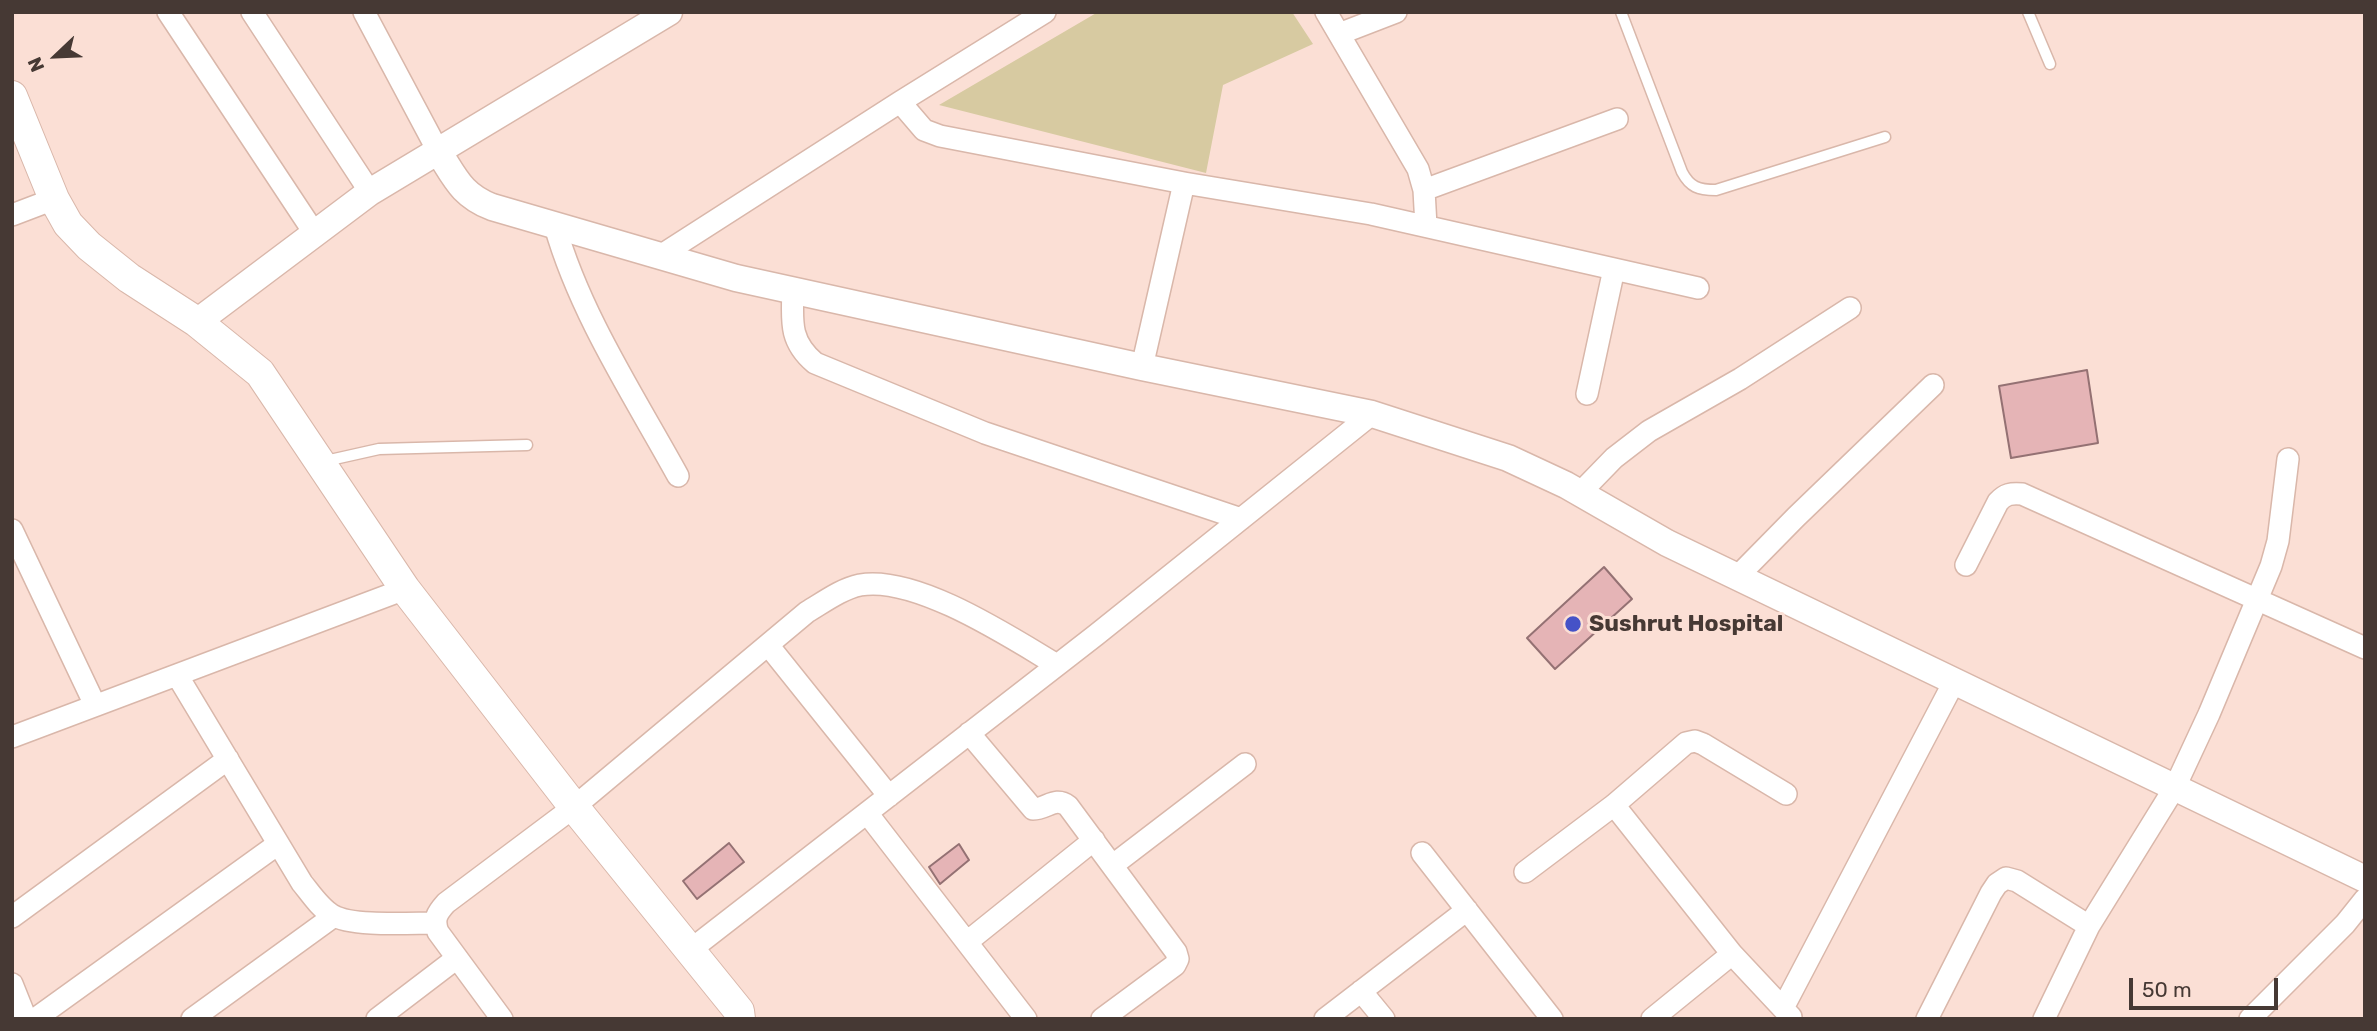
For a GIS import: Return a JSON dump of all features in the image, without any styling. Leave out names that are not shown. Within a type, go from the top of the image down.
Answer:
[{"type":"main road","points":[[12,96],[54,199],[68,224],[89,246],[130,278],[197,322],[260,373],[405,589],[574,807],[689,951],[746,1016]]},
{"type":"street","points":[[168,12],[315,234]]},
{"type":"street","points":[[252,12],[370,192]]},
{"type":"street","points":[[364,12],[438,151],[462,189],[476,201],[736,278],[1142,367],[1372,414],[1508,458],[1580,493],[1667,543],[2365,878]]},
{"type":"street","points":[[197,322],[370,192],[669,12]]},
{"type":"street","points":[[660,256],[1045,12]]},
{"type":"street","points":[[1326,12],[1418,169],[1424,190],[1426,226]]},
{"type":"street","points":[[1339,34],[1396,12]]},
{"type":"street","points":[[900,102],[924,130],[940,136],[1184,184],[1371,214],[1698,288]]},
{"type":"street","points":[[1424,190],[1617,120]]},
{"type":"street","points":[[1142,367],[1184,184]]},
{"type":"street","points":[[12,215],[54,199]]},
{"type":"street","points":[[555,226],[579,292],[678,476]]},
{"type":"street","points":[[1587,394],[1614,269]]},
{"type":"street","points":[[793,290],[792,321],[795,339],[803,353],[815,363],[985,433],[1241,519]]},
{"type":"street","points":[[1580,493],[1614,458],[1649,431],[1740,379],[1850,308]]},
{"type":"street","points":[[1738,576],[1933,385]]},
{"type":"street","points":[[689,951],[1057,666],[1372,414]]},
{"type":"street","points":[[2044,1019],[2089,926],[2175,787],[2209,714],[2271,566],[2278,541],[2288,459]]},
{"type":"street","points":[[1966,565],[1998,502],[2011,493],[2034,499],[2365,648]]},
{"type":"street","points":[[12,530],[95,705]]},
{"type":"street","points":[[498,1017],[438,932],[435,923],[437,914],[446,903],[574,807],[807,612],[833,596],[860,585],[887,584],[926,596],[986,623],[1057,666]]},
{"type":"street","points":[[12,737],[405,589]]},
{"type":"street","points":[[768,645],[889,796]]},
{"type":"street","points":[[177,675],[302,883],[321,906],[334,916],[359,922],[435,923]]},
{"type":"street","points":[[1614,805],[1732,954],[1787,1013],[1955,681]]},
{"type":"street","points":[[969,733],[1033,809],[1056,801],[1062,802],[1113,864],[1177,952],[1175,965],[1102,1019]]},
{"type":"street","points":[[1525,872],[1614,805],[1686,743],[1695,741],[1703,744],[1786,794]]},
{"type":"street","points":[[12,917],[228,759]]},
{"type":"street","points":[[1113,864],[1245,764]]},
{"type":"street","points":[[867,813],[1026,1019]]},
{"type":"street","points":[[967,942],[1094,840]]},
{"type":"street","points":[[35,1019],[278,844]]},
{"type":"street","points":[[1422,853],[1552,1019]]},
{"type":"street","points":[[1927,1019],[1990,893],[2006,878],[2017,881],[2089,926]]},
{"type":"street","points":[[2250,1019],[2345,924],[2365,899]]},
{"type":"street","points":[[1325,1019],[1467,910]]},
{"type":"street","points":[[192,1019],[334,916]]},
{"type":"street","points":[[1652,1019],[1732,954]]},
{"type":"street","points":[[377,1019],[457,958]]},
{"type":"street","points":[[12,984],[26,1019]]},
{"type":"street","points":[[1361,991],[1384,1019]]},
{"type":"lane","points":[[1621,12],[1689,184],[1702,190],[1716,190],[1885,137]]},
{"type":"lane","points":[[2028,12],[2050,64]]},
{"type":"lane","points":[[320,462],[379,449],[527,445]]},
{"type":"shaded area","points":[[1098,12],[1292,12],[1313,44],[1223,85],[1206,173],[939,105]]},
{"type":"building","points":[[2087,370],[2098,443],[2011,458],[1999,386]]},
{"type":"building","points":[[1604,567],[1632,599],[1555,669],[1527,638]]},
{"type":"building","points":[[729,843],[744,862],[697,899],[683,881]]},
{"type":"building","points":[[959,844],[969,860],[940,884],[929,867]]},
{"type":"place","name":"Sushrut Hospital","points":[[1573,624]]}]
